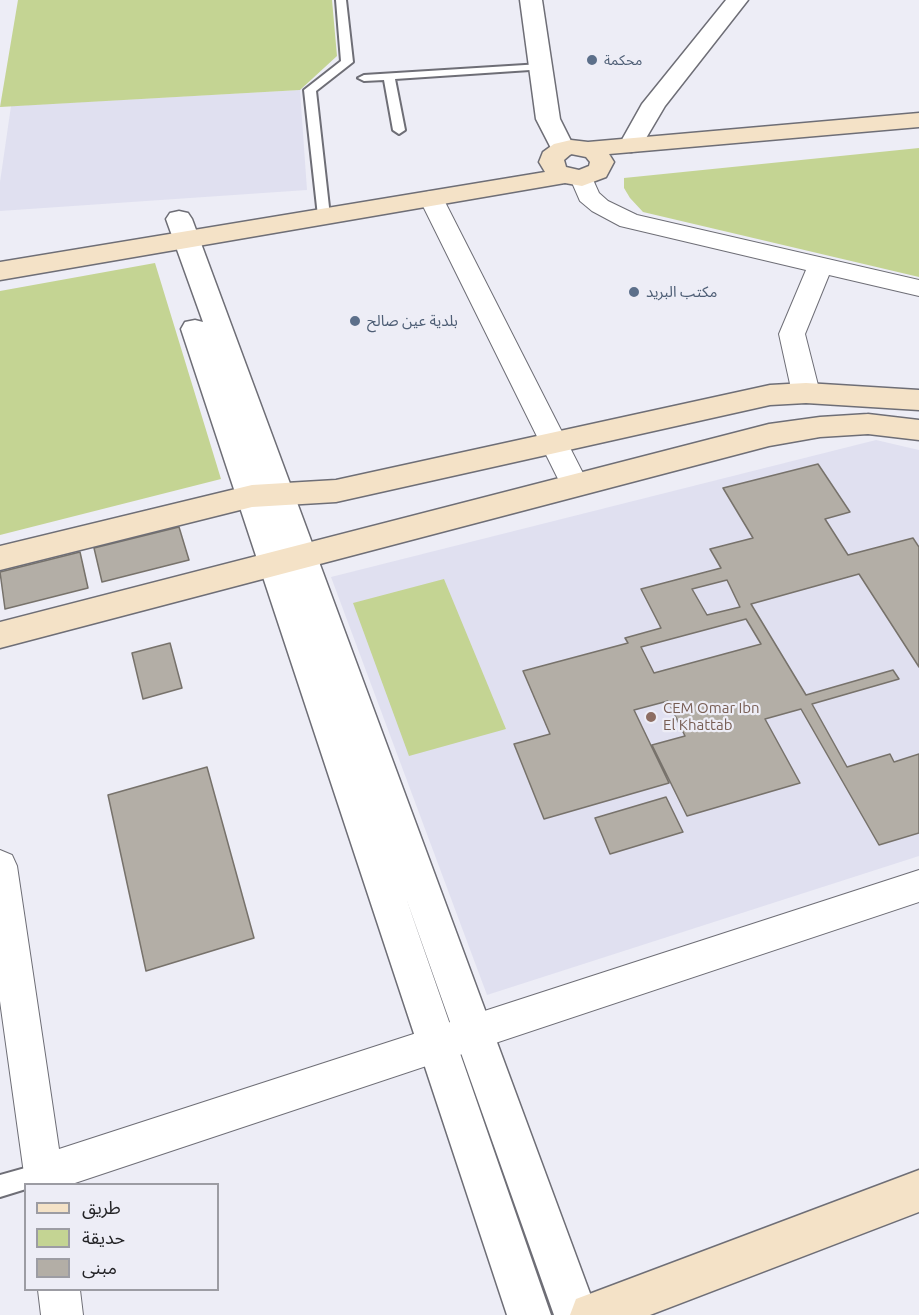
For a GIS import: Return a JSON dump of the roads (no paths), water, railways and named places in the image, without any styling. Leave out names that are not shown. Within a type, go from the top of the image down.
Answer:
[{"type":"main road","points":[[323,206],[431,198],[575,163],[631,145],[919,120]]},
{"type":"main road","points":[[0,271],[173,231],[575,163],[919,137]]},
{"type":"main road","points":[[0,248],[173,231]]},
{"type":"main road","points":[[0,558],[265,495],[336,491],[770,395],[841,394],[919,400]]},
{"type":"main road","points":[[841,394],[850,425]]},
{"type":"main road","points":[[0,635],[769,435],[867,424],[919,430]]},
{"type":"main road","points":[[592,1315],[919,1191]]},
{"type":"street","points":[[531,0],[548,119],[575,163],[588,196],[600,206],[629,221],[919,288]]},
{"type":"street","points":[[631,145],[654,104],[735,1]]},
{"type":"street","points":[[431,198],[575,485]]},
{"type":"street","points":[[173,231],[288,560],[474,1032],[576,1315]]},
{"type":"street","points":[[806,393],[792,334],[821,266]]},
{"type":"street","points":[[288,560],[438,1044],[530,1315]]},
{"type":"street","points":[[0,866],[44,1179],[438,1044],[919,886]]},
{"type":"street","points":[[59,1291],[62,1315]]},
{"type":"lane","points":[[323,206],[310,90],[347,62],[341,0]]},
{"type":"lane","points":[[364,78],[541,67]]},
{"type":"lane","points":[[389,77],[399,130]]},
{"type":"lane","points":[[0,1186],[44,1179]]},
{"type":"place","name":"محكمة","points":[[592,60]]},
{"type":"place","name":"مكتب البريد","points":[[634,292]]},
{"type":"place","name":"بلدية عين صالح","points":[[355,321]]},
{"type":"place","name":"CEM Omar Ibn El Khattab","points":[[651,717]]}]
